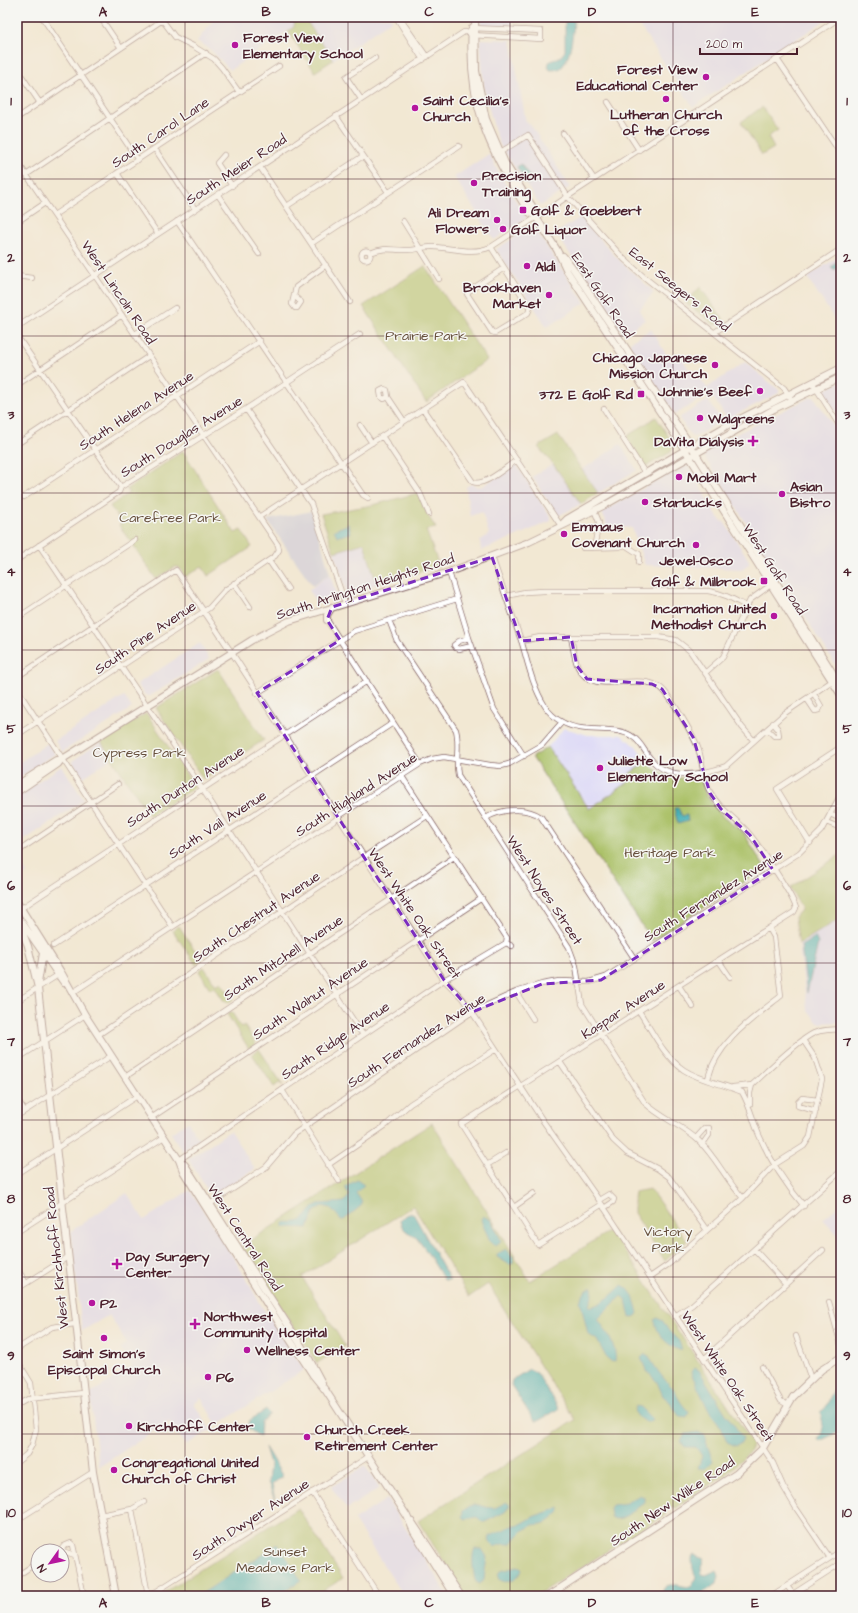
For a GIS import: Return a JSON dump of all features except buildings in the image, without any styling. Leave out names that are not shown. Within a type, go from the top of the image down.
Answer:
[{"type":"main road","name":"East Golf Road","points":[[475,17],[470,60],[476,104],[486,135],[512,186],[529,212],[536,217]]},
{"type":"main road","name":"East Golf Road","points":[[473,31],[479,91],[486,119],[499,153],[534,209],[536,217],[558,250],[572,267],[695,452]]},
{"type":"main road","name":"East Golf Road","points":[[558,250],[567,271],[689,456]]},
{"type":"main road","name":"South Arlington Heights Road","points":[[561,526],[566,519],[731,423],[841,368]]},
{"type":"main road","name":"South Arlington Heights Road","points":[[17,792],[58,764],[62,759],[252,640],[289,621],[449,572],[529,542],[594,510],[695,452],[792,400],[841,376]]},
{"type":"main road","name":"West Golf Road","points":[[695,452],[776,581],[834,680],[841,695]]},
{"type":"main road","name":"West Golf Road","points":[[689,456],[770,585],[834,680],[841,686]]},
{"type":"main road","points":[[327,620],[327,615],[332,607]]},
{"type":"main road","points":[[316,612],[327,620]]},
{"type":"main road","name":"South Arlington Heights Road","points":[[17,785],[56,760],[62,759]]},
{"type":"main road","name":"West Central Road","points":[[17,902],[19,909],[42,941],[85,1015],[179,1160],[183,1170],[245,1270],[313,1375],[326,1391]]},
{"type":"main road","name":"West Central Road","points":[[17,916],[72,993]]},
{"type":"main road","name":"West Kirchhoff Road","points":[[17,916],[28,946],[38,988],[93,1472],[116,1596]]},
{"type":"main road","name":"West Kirchhoff Road","points":[[38,988],[43,954],[42,941]]},
{"type":"main road","name":"West Central Road","points":[[179,1160],[185,1166],[306,1353],[326,1391],[368,1457],[407,1516],[419,1530],[461,1596]]},
{"type":"main road","name":"South New Wilke Road","points":[[548,1596],[728,1480],[748,1464],[763,1448],[788,1406],[811,1379],[841,1356]]},
{"type":"main road","name":"West Central Road","points":[[407,1516],[414,1532],[454,1596]]},
{"type":"street","points":[[42,17],[138,160]]},
{"type":"street","points":[[100,17],[121,48]]},
{"type":"street","points":[[17,118],[121,48],[161,19],[167,17]]},
{"type":"street","points":[[398,17],[425,58]]},
{"type":"street","points":[[370,253],[384,248],[400,250],[433,247],[475,252],[491,247],[841,17]]},
{"type":"street","points":[[161,19],[175,37],[206,53],[222,68],[239,92]]},
{"type":"street","points":[[473,31],[541,31],[541,39],[473,31]]},
{"type":"street","name":"South Meier Road","points":[[17,327],[464,32],[473,31]]},
{"type":"street","points":[[26,175],[206,53]]},
{"type":"street","points":[[361,99],[346,77],[375,58]]},
{"type":"street","points":[[777,59],[841,154]]},
{"type":"street","name":"South Carol Lane","points":[[54,215],[279,66]]},
{"type":"street","points":[[17,69],[40,103]]},
{"type":"street","points":[[608,102],[639,150]]},
{"type":"street","points":[[336,116],[388,192]]},
{"type":"street","points":[[563,133],[594,179]]},
{"type":"street","name":"East Seegers Road","points":[[499,153],[528,135],[568,196],[635,269],[784,388],[792,400]]},
{"type":"street","points":[[312,243],[458,146]]},
{"type":"street","points":[[155,149],[195,209]]},
{"type":"street","points":[[224,155],[217,163],[232,186]]},
{"type":"street","points":[[287,206],[363,156]]},
{"type":"street","name":"West Lincoln Road","points":[[17,161],[278,545],[279,550]]},
{"type":"street","points":[[260,167],[350,302]]},
{"type":"street","points":[[117,173],[158,234]]},
{"type":"street","points":[[218,195],[259,254]]},
{"type":"street","points":[[17,222],[45,203]]},
{"type":"street","points":[[178,221],[363,495],[368,498]]},
{"type":"street","points":[[402,221],[439,279]]},
{"type":"street","points":[[491,247],[530,308],[528,313],[495,334],[492,332],[467,294],[469,291],[504,268]]},
{"type":"street","points":[[714,332],[841,249]]},
{"type":"street","points":[[294,296],[298,284],[326,266]]},
{"type":"street","points":[[17,276],[32,278]]},
{"type":"street","points":[[135,334],[175,308]]},
{"type":"street","points":[[17,385],[122,316]]},
{"type":"street","name":"South Douglas Avenue","points":[[17,560],[119,492],[120,487],[246,409],[360,334]]},
{"type":"street","points":[[17,336],[120,487]]},
{"type":"street","name":"South Helena Avenue","points":[[24,497],[260,341]]},
{"type":"street","points":[[17,444],[149,356]]},
{"type":"street","points":[[259,517],[464,382],[561,526]]},
{"type":"street","points":[[812,382],[841,428]]},
{"type":"street","points":[[388,397],[404,421]]},
{"type":"street","points":[[246,409],[302,490],[316,515],[345,603]]},
{"type":"street","points":[[423,409],[467,475],[476,483],[487,481],[517,460]]},
{"type":"street","points":[[604,409],[645,473]]},
{"type":"street","points":[[360,425],[372,443]]},
{"type":"street","points":[[382,436],[420,492],[429,514]]},
{"type":"street","points":[[594,510],[599,522],[594,548]]},
{"type":"street","points":[[17,618],[135,540]]},
{"type":"street","points":[[583,548],[619,547],[626,545],[639,554],[639,562]]},
{"type":"street","points":[[39,546],[148,706],[363,1034]]},
{"type":"street","name":"South Pine Avenue","points":[[17,735],[204,612],[234,584],[269,561],[279,550]]},
{"type":"street","points":[[492,557],[541,699],[546,708],[562,722],[577,728],[618,731],[627,734],[639,742],[650,759],[668,772],[679,774],[726,766],[773,723],[834,680]]},
{"type":"street","points":[[269,561],[288,589]]},
{"type":"street","name":"West White Oak Street","points":[[94,626],[176,570],[232,653],[444,980],[462,998],[472,1012],[520,1087],[601,1204],[773,1463],[783,1486],[796,1508],[830,1558]]},
{"type":"street","points":[[449,572],[462,617],[494,709],[524,756]]},
{"type":"street","points":[[705,673],[723,657],[746,606],[756,595],[776,581]]},
{"type":"street","points":[[234,584],[250,607]]},
{"type":"street","points":[[506,596],[525,592],[708,591],[724,594],[746,606]]},
{"type":"street","points":[[257,693],[359,629],[457,599]]},
{"type":"street","points":[[327,620],[420,764]]},
{"type":"street","name":"West Noyes Street","points":[[389,620],[394,635],[456,730],[458,739],[458,775],[574,955],[582,1004],[601,1036],[645,1103],[654,1112],[696,1138],[733,1188],[743,1198]]},
{"type":"street","points":[[17,677],[94,626]]},
{"type":"street","points":[[521,641],[540,637],[658,637],[676,640],[690,651],[742,727],[754,741]]},
{"type":"street","points":[[571,637],[577,666],[587,679],[596,682],[644,682],[662,689],[699,749],[706,784],[721,809],[750,835],[774,870]]},
{"type":"street","points":[[469,638],[459,641],[454,645],[459,649],[472,646]]},
{"type":"street","name":"South Dunton Avenue","points":[[19,909],[118,842],[367,681]]},
{"type":"street","points":[[17,689],[146,884],[172,926]]},
{"type":"street","points":[[807,699],[815,711],[819,710],[821,706],[814,694]]},
{"type":"street","name":"South Highland Avenue","points":[[72,993],[401,775],[420,764],[438,757],[457,758],[500,766],[509,764],[549,739],[562,722]]},
{"type":"street","name":"South Vail Avenue","points":[[53,946],[229,829],[393,723]]},
{"type":"street","points":[[767,729],[774,736],[779,736],[778,729],[773,723]]},
{"type":"street","points":[[810,843],[777,789],[841,747]]},
{"type":"street","points":[[401,775],[482,898],[507,938],[506,943],[512,946]]},
{"type":"street","points":[[17,852],[118,784]]},
{"type":"street","name":"South Fernandez Avenue","points":[[210,1204],[266,1167],[289,1139],[305,1127],[472,1012],[516,992],[551,982],[601,980],[774,870],[799,853],[810,843],[826,822],[841,794]]},
{"type":"street","points":[[486,818],[493,814],[523,810],[535,812],[541,817],[634,958]]},
{"type":"street","points":[[830,814],[841,819]]},
{"type":"street","name":"South Chestnut Avenue","points":[[98,1035],[364,856],[427,816]]},
{"type":"street","points":[[826,822],[841,828]]},
{"type":"street","name":"South Mitchell Avenue","points":[[125,1077],[454,857]]},
{"type":"street","name":"Kaspar Avenue","points":[[487,1165],[461,1124],[719,961],[796,909],[796,906],[774,870]]},
{"type":"street","name":"South Walnut Avenue","points":[[151,1118],[482,898]]},
{"type":"street","points":[[708,1079],[715,1060],[730,1040],[781,996],[774,937],[769,928]]},
{"type":"street","name":"South Ridge Avenue","points":[[179,1160],[444,980],[506,943]]},
{"type":"street","points":[[719,961],[730,977]]},
{"type":"street","points":[[17,1001],[58,975]]},
{"type":"street","points":[[679,986],[693,1007]]},
{"type":"street","points":[[516,992],[533,1019]]},
{"type":"street","points":[[639,1011],[675,1063],[685,1070],[742,1092],[750,1106],[758,1134],[774,1165],[804,1206]]},
{"type":"street","points":[[17,1059],[85,1015]]},
{"type":"street","points":[[750,1106],[750,1093],[752,1085],[804,1040],[814,1033],[821,1031],[841,1030]]},
{"type":"street","points":[[650,1278],[669,1264],[706,1229],[743,1198],[774,1165],[804,1146],[810,1137],[822,1079],[820,1070],[804,1040]]},
{"type":"street","points":[[328,1165],[385,1126],[410,1104],[496,1049]]},
{"type":"street","points":[[17,1116],[111,1056]]},
{"type":"street","points":[[560,1062],[613,1140],[627,1153],[658,1169],[669,1177],[706,1229]]},
{"type":"street","points":[[732,1087],[752,1085]]},
{"type":"street","points":[[282,1090],[339,1181]]},
{"type":"street","points":[[17,1174],[137,1096]]},
{"type":"street","points":[[816,1111],[798,1106],[798,1102],[802,1098],[818,1100]]},
{"type":"street","points":[[17,1099],[25,1111]]},
{"type":"street","points":[[696,1138],[705,1128],[709,1128],[710,1135],[702,1145]]},
{"type":"street","points":[[17,1232],[164,1137]]},
{"type":"street","points":[[506,1153],[487,1165],[538,1245],[601,1204]]},
{"type":"street","points":[[675,1316],[692,1305],[755,1250],[841,1171]]},
{"type":"street","points":[[514,1206],[534,1193]]},
{"type":"street","points":[[755,1250],[786,1284]]},
{"type":"street","points":[[704,1359],[823,1250]]},
{"type":"street","points":[[17,1289],[68,1257]]},
{"type":"street","points":[[17,1268],[26,1283]]},
{"type":"street","points":[[829,1302],[841,1345]]},
{"type":"street","points":[[17,1349],[52,1327],[75,1324]]},
{"type":"street","points":[[796,1336],[811,1379]]},
{"type":"street","points":[[17,1360],[31,1383],[36,1429],[35,1439],[27,1454],[17,1462]]},
{"type":"street","points":[[762,1367],[781,1401],[788,1406]]},
{"type":"street","points":[[17,1405],[24,1400],[83,1393]]},
{"type":"street","name":"South Dwyer Avenue","points":[[142,1596],[157,1591],[368,1457]]},
{"type":"street","points":[[17,1520],[93,1472]]},
{"type":"street","points":[[312,1492],[379,1596]]},
{"type":"street","points":[[100,1516],[132,1509],[144,1502]]},
{"type":"street","points":[[132,1509],[148,1594]]},
{"type":"street","points":[[70,1543],[73,1545],[84,1596]]},
{"type":"street","points":[[771,1596],[841,1551]]},
{"type":"street","points":[[70,1554],[75,1555]]},
{"type":"street","points":[[787,1586],[793,1594],[841,1563]]},
{"type":"street","points":[[17,1576],[30,1567]]},
{"type":"highlighted area","points":[[492,557],[521,641],[571,637],[577,666],[587,679],[652,684],[662,689],[693,737],[710,793],[721,809],[750,835],[773,870],[601,980],[542,984],[472,1012],[444,980],[257,693],[340,640],[327,620],[332,607]]},
{"type":"shaded area","name":"Forest View Elementary School","points":[[216,17],[295,17],[295,21],[294,27],[230,70],[211,50],[197,41]]},
{"type":"shaded area","points":[[304,17],[390,17],[392,20],[333,60]]},
{"type":"shaded area","points":[[482,17],[512,17],[512,25],[481,25]]},
{"type":"shaded area","name":"Forest View Educational Center","points":[[634,17],[830,17],[693,107]]},
{"type":"shaded area","points":[[480,39],[511,40],[526,122],[531,125],[570,187],[540,206],[500,145],[484,89]]},
{"type":"shaded area","points":[[489,154],[503,180],[527,218],[494,240],[454,177]]},
{"type":"shaded area","points":[[581,217],[614,255],[654,292],[639,310],[645,320],[623,334],[556,233]]},
{"type":"shaded area","points":[[533,226],[585,303],[547,327],[496,249]]},
{"type":"shaded area","points":[[841,255],[841,329],[807,277]]},
{"type":"shaded area","points":[[651,329],[670,361],[680,355],[690,371],[694,369],[707,388],[745,362],[779,390],[779,393],[727,419],[710,393],[675,415],[630,346],[630,342]]},
{"type":"shaded area","points":[[841,381],[841,420],[822,392]]},
{"type":"shaded area","points":[[811,397],[814,397],[841,436],[841,674],[704,456],[705,451],[714,445]]},
{"type":"shaded area","points":[[708,400],[718,415],[719,422],[695,437],[691,436],[679,418]]},
{"type":"shaded area","points":[[620,444],[637,470],[598,493],[582,470]]},
{"type":"shaded area","points":[[516,464],[551,518],[551,521],[481,551],[480,541],[489,534],[482,512],[470,516],[466,487],[471,484],[478,487],[483,486]]},
{"type":"shaded area","points":[[553,464],[581,504],[558,516],[532,477]]},
{"type":"shaded area","points":[[684,465],[689,467],[715,513],[721,521],[724,522],[745,554],[750,563],[742,569],[645,565],[632,528],[607,526],[602,512]]},
{"type":"shaded area","points":[[312,511],[330,574],[313,586],[267,520]]},
{"type":"shaded area","points":[[364,542],[377,584],[347,593],[334,552]]},
{"type":"shaded area","points":[[330,574],[337,597],[316,603],[309,590]]},
{"type":"shaded area","points":[[200,643],[209,659],[150,696],[145,695],[137,684]]},
{"type":"shaded area","points":[[124,696],[132,708],[62,752],[55,741]]},
{"type":"shaded area","name":"Juliette Low Elementary School","points":[[564,728],[588,735],[621,735],[636,746],[647,762],[630,773],[630,781],[589,809],[548,747]]},
{"type":"shaded area","points":[[101,742],[111,759],[82,778],[72,761]]},
{"type":"shaded area","points":[[48,743],[55,754],[17,779],[17,764]]},
{"type":"shaded area","points":[[62,766],[84,800],[17,845],[17,798],[26,792],[25,790]]},
{"type":"shaded area","points":[[17,859],[27,873],[17,880]]},
{"type":"shaded area","points":[[841,918],[841,1022],[818,1023],[807,1009],[799,944]]},
{"type":"shaded area","points":[[188,1122],[199,1140],[182,1151],[171,1133]]},
{"type":"shaded area","points":[[230,1131],[255,1169],[212,1197],[188,1159]]},
{"type":"shaded area","name":"Northwest Community Hospital","points":[[190,1190],[235,1260],[267,1315],[270,1317],[304,1370],[217,1425],[201,1398],[194,1404],[211,1430],[186,1445],[169,1421],[99,1467],[90,1394],[132,1367],[120,1348],[127,1343],[109,1315],[82,1331],[71,1231],[127,1193],[144,1220]]},
{"type":"shaded area","points":[[841,1204],[841,1238],[823,1219]]},
{"type":"shaded area","points":[[365,1466],[380,1488],[347,1509],[331,1487]]},
{"type":"shaded area","points":[[387,1499],[448,1596],[404,1596],[354,1520]]},
{"type":"green space","points":[[295,17],[304,17],[333,60],[315,72],[288,31],[294,27]]},
{"type":"green space","points":[[762,107],[778,130],[768,137],[774,148],[762,155],[741,122]]},
{"type":"green space","name":"Prairie Park","points":[[425,266],[487,360],[426,402],[363,306]]},
{"type":"green space","points":[[700,287],[724,320],[715,325],[686,303]]},
{"type":"green space","points":[[656,417],[674,445],[671,452],[645,467],[626,437]]},
{"type":"green space","points":[[558,435],[598,493],[581,504],[553,464],[538,447]]},
{"type":"green space","name":"Carefree Park","points":[[183,451],[235,533],[241,530],[252,547],[208,576],[202,566],[185,577],[179,567],[175,567],[156,579],[119,525],[122,523],[110,506],[129,493],[127,489]]},
{"type":"green space","points":[[418,493],[428,516],[436,528],[426,530],[439,566],[377,584],[364,543],[334,552],[321,514],[373,505]]},
{"type":"green space","points":[[218,669],[264,740],[203,779],[156,708]]},
{"type":"green space","name":"Cypress Park","points":[[147,714],[195,787],[150,816],[101,742]]},
{"type":"green space","name":"Heritage Park","points":[[548,747],[589,809],[630,781],[630,773],[647,762],[659,772],[671,777],[700,777],[708,798],[724,818],[743,832],[765,868],[652,941],[532,757]]},
{"type":"green space","points":[[841,854],[841,918],[799,944],[795,917],[801,910],[801,907],[790,888]]},
{"type":"green space","points":[[179,926],[202,961],[196,965],[173,931]]},
{"type":"green space","points":[[204,967],[216,985],[221,982],[233,999],[228,1003],[224,1001],[214,986],[210,989],[199,971]]},
{"type":"green space","points":[[231,1011],[241,1027],[244,1025],[256,1044],[249,1049],[227,1014]]},
{"type":"green space","points":[[259,1049],[283,1085],[279,1083],[274,1087],[252,1054]]},
{"type":"green space","points":[[432,1123],[530,1281],[611,1230],[752,1442],[751,1451],[727,1473],[675,1508],[671,1506],[664,1509],[665,1515],[535,1596],[466,1596],[418,1521],[575,1420],[488,1284],[469,1297],[413,1206],[302,1277],[345,1346],[317,1363],[242,1246]]},
{"type":"green space","name":"Victory Park","points":[[650,1189],[687,1241],[665,1261],[634,1213],[634,1192]]},
{"type":"green space","name":"Sunset Meadows Park","points":[[298,1508],[343,1578],[315,1596],[166,1596],[163,1593]]},
{"type":"water","points":[[565,17],[574,17],[573,36],[570,50],[562,67],[550,70],[548,67],[549,62],[561,56],[565,51]]},
{"type":"water","points":[[521,164],[533,181],[528,184],[517,167]]},
{"type":"water","points":[[841,258],[841,267],[833,270],[831,267]]},
{"type":"water","points":[[349,524],[351,533],[337,536],[334,530]]},
{"type":"water","points":[[674,808],[678,808],[682,816],[687,815],[688,821],[678,824]]},
{"type":"water","points":[[815,937],[818,943],[807,993],[801,946]]},
{"type":"water","points":[[357,1180],[364,1185],[356,1193],[362,1202],[362,1205],[344,1220],[341,1220],[331,1208],[322,1206],[314,1212],[308,1228],[283,1227],[283,1223],[302,1220],[318,1204],[344,1202],[349,1196],[345,1187]]},
{"type":"water","points":[[410,1213],[413,1213],[450,1280],[444,1280],[416,1237],[402,1227],[400,1219]]},
{"type":"water","points":[[483,1216],[491,1220],[500,1238],[501,1241],[495,1246],[490,1242],[481,1219]]},
{"type":"water","points":[[506,1249],[514,1258],[513,1263],[510,1265],[497,1257],[497,1254]]},
{"type":"water","points":[[622,1285],[631,1293],[638,1313],[636,1316],[630,1318],[626,1300],[621,1296],[598,1319],[615,1350],[615,1361],[612,1362],[606,1357],[597,1340],[588,1334],[580,1301],[586,1290],[592,1287],[593,1295],[589,1305],[591,1307],[608,1298]]},
{"type":"water","points":[[657,1318],[663,1321],[668,1330],[679,1341],[682,1349],[679,1350],[674,1348],[663,1339],[654,1320]]},
{"type":"water","points":[[645,1354],[649,1356],[663,1378],[675,1390],[681,1402],[689,1412],[687,1417],[679,1416],[670,1402],[663,1396],[657,1382],[646,1370],[641,1358]]},
{"type":"water","points":[[695,1368],[699,1370],[726,1414],[742,1436],[743,1439],[740,1444],[736,1446],[727,1442],[721,1427],[708,1409],[691,1373]]},
{"type":"water","points":[[529,1369],[537,1373],[559,1409],[538,1421],[535,1421],[531,1416],[511,1385],[512,1380]]},
{"type":"water","points":[[836,1389],[841,1390],[841,1431],[820,1441],[818,1438],[822,1433],[823,1426],[820,1412],[826,1407],[831,1395]]},
{"type":"water","points":[[636,1406],[641,1407],[653,1419],[648,1422],[639,1418],[634,1411]]},
{"type":"water","points":[[266,1410],[270,1414],[261,1422],[260,1437],[246,1427],[250,1420]]},
{"type":"water","points":[[698,1432],[704,1435],[713,1462],[704,1469],[698,1468],[702,1456],[696,1447],[685,1447],[681,1442],[685,1434]]},
{"type":"water","points":[[265,1447],[282,1475],[282,1477],[272,1484],[275,1501],[268,1482],[270,1464]]},
{"type":"water","points":[[640,1495],[644,1497],[644,1503],[623,1518],[615,1519],[611,1517],[610,1508],[612,1505],[626,1503]]},
{"type":"water","points":[[506,1502],[510,1505],[505,1512],[485,1522],[482,1522],[477,1517],[464,1519],[462,1516],[463,1511],[472,1505],[494,1508]]},
{"type":"water","points":[[559,1508],[560,1512],[550,1521],[533,1525],[522,1531],[511,1544],[502,1544],[494,1547],[489,1541],[490,1536],[514,1525],[521,1524],[535,1516]]},
{"type":"water","points":[[278,1544],[301,1580],[277,1596],[198,1596]]},
{"type":"water","points":[[475,1549],[482,1549],[487,1557],[484,1579],[480,1584],[476,1582],[473,1570],[473,1555]]},
{"type":"water","points":[[694,1555],[704,1559],[701,1568],[702,1574],[706,1575],[717,1570],[719,1576],[717,1584],[698,1596],[662,1596],[663,1590],[669,1585],[691,1587],[697,1577],[693,1566],[692,1558]]},
{"type":"water","points":[[517,1567],[521,1568],[522,1571],[514,1580],[505,1582],[500,1580],[498,1574],[500,1571]]},
{"type":"place","name":"Forest View Elementary School","points":[[235,45]]},
{"type":"place","name":"Forest View Educational Center","points":[[706,77]]},
{"type":"place","name":"Lutheran Church of the Cross","points":[[666,99]]},
{"type":"place","name":"Saint Cecilia's Church","points":[[415,108]]},
{"type":"place","name":"Precision Training","points":[[474,183]]},
{"type":"place","name":"Golf & Goebbert","points":[[523,210]]},
{"type":"place","name":"Ali Dream Flowers","points":[[497,220]]},
{"type":"place","name":"Golf Liquor","points":[[503,229]]},
{"type":"place","name":"Aldi","points":[[527,266]]},
{"type":"place","name":"Brookhaven Market","points":[[549,295]]},
{"type":"place","name":"Chicago Japanese Mission Church","points":[[715,365]]},
{"type":"place","name":"Johnnie's Beef","points":[[760,391]]},
{"type":"place","name":"372 E Golf Rd","points":[[641,394]]},
{"type":"place","name":"Walgreens","points":[[700,418]]},
{"type":"place","name":"DaVita Dialysis","points":[[753,441]]},
{"type":"place","name":"Mobil Mart","points":[[679,477]]},
{"type":"place","name":"Asian Bistro","points":[[782,494]]},
{"type":"place","name":"Starbucks","points":[[645,502]]},
{"type":"place","name":"Emmaus Covenant Church","points":[[564,534]]},
{"type":"place","name":"Jewel-Osco","points":[[696,545]]},
{"type":"place","name":"Golf & Milbrook","points":[[764,581]]},
{"type":"place","name":"Incarnation United Methodist Church","points":[[774,616]]},
{"type":"place","name":"Juliette Low Elementary School","points":[[600,768]]},
{"type":"place","name":"Day Surgery Center","points":[[117,1264]]},
{"type":"place","name":"P2","points":[[92,1303]]},
{"type":"place","name":"Northwest Community Hospital","points":[[195,1324]]},
{"type":"place","name":"Saint Simon's Episcopal Church","points":[[104,1338]]},
{"type":"place","name":"Wellness Center","points":[[247,1350]]},
{"type":"place","name":"P6","points":[[208,1377]]},
{"type":"place","name":"Kirchhoff Center","points":[[129,1426]]},
{"type":"place","name":"Church Creek Retirement Center","points":[[307,1437]]},
{"type":"place","name":"Congregational United Church of Christ","points":[[114,1470]]}]
